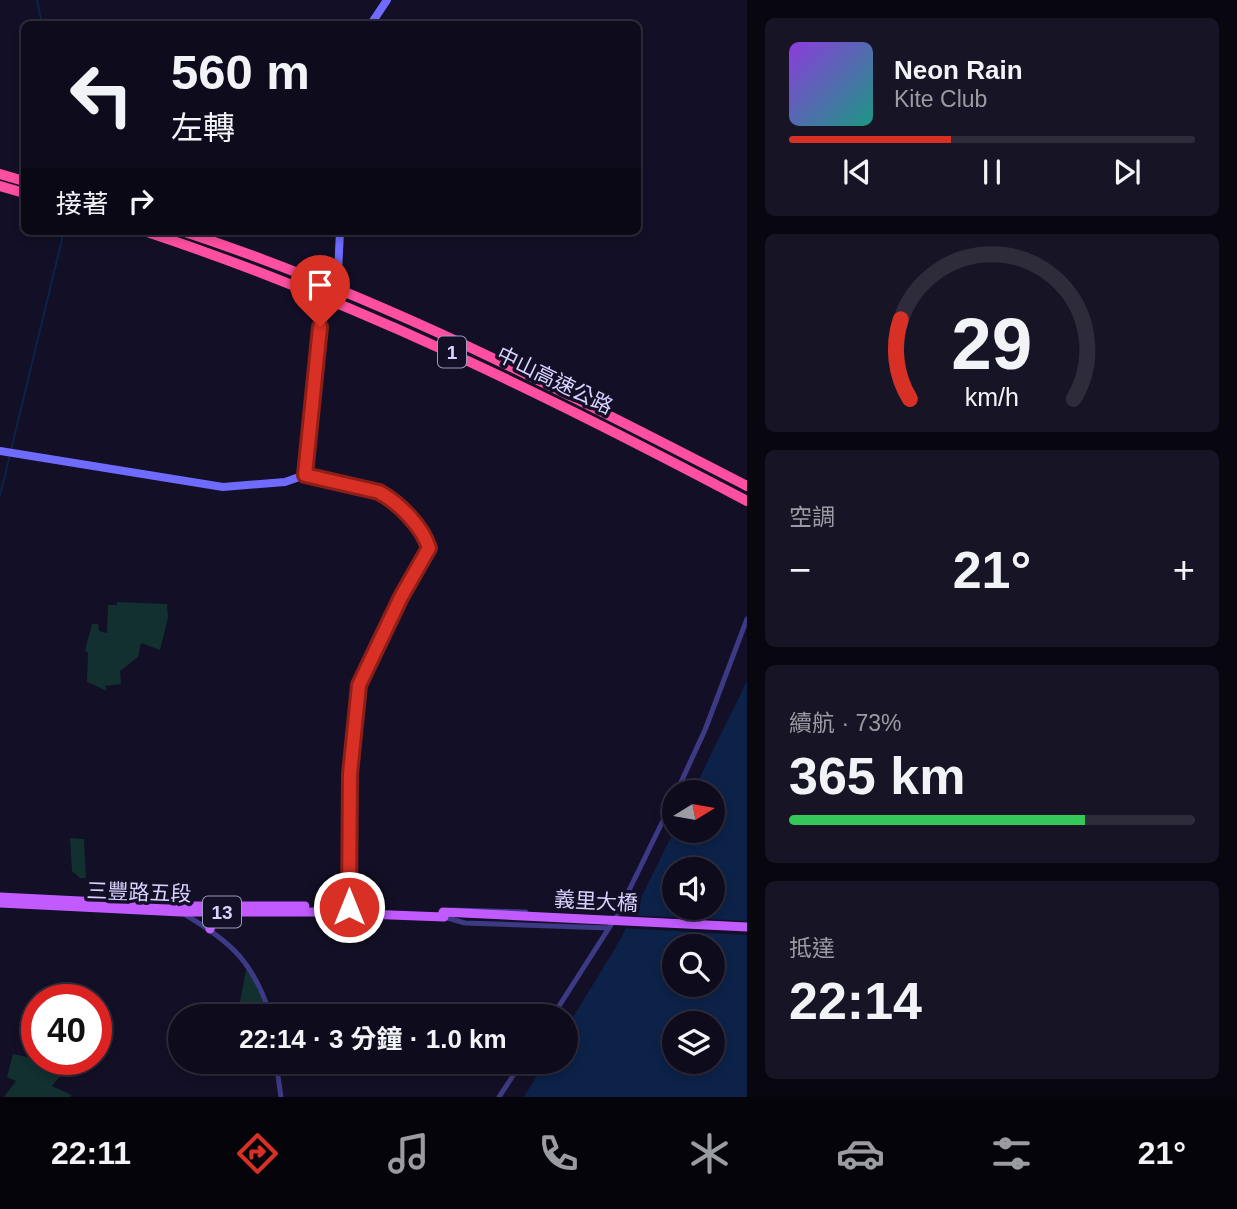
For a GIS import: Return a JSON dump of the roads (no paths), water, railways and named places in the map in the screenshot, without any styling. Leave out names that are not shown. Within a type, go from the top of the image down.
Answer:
[{"type":"highway","points":[[0,174],[21,180]]},
{"type":"highway","points":[[0,186],[21,192]]},
{"type":"highway","name":"中山高速公路","points":[[155,235],[334,299],[414,334],[551,399],[747,501]]},
{"type":"highway","name":"中山高速公路","points":[[193,235],[302,274],[408,318],[558,388],[747,486]]},
{"type":"main road","name":"三豐路五段","points":[[0,897],[220,912],[349,910]]},
{"type":"main road","name":"三豐路五段","points":[[0,903],[443,914]]},
{"type":"main road","points":[[210,929],[214,917],[220,912]]},
{"type":"main road","name":"義里大橋","points":[[443,914],[747,927]]},
{"type":"main road","name":"義里大橋","points":[[443,914],[747,932]]},
{"type":"street","points":[[374,21],[387,0]]},
{"type":"street","points":[[338,273],[340,235]]},
{"type":"street","points":[[305,475],[311,434],[316,347],[326,311]]},
{"type":"street","points":[[3,452],[223,487],[285,482],[305,475],[379,492],[400,506],[429,548],[401,597],[359,685],[350,774],[349,910]]},
{"type":"street","points":[[682,780],[705,730],[747,619]]},
{"type":"street","points":[[560,1004],[610,928],[662,823]]},
{"type":"street","points":[[443,914],[466,908],[616,917]]},
{"type":"street","points":[[180,909],[233,946],[248,964],[267,1004]]},
{"type":"street","points":[[443,914],[465,923],[610,928]]},
{"type":"street","points":[[278,1074],[281,1097]]},
{"type":"street","points":[[499,1097],[514,1074]]},
{"type":"water","points":[[747,681],[747,1097],[524,1097],[538,1074],[578,1074],[578,1009],[619,942],[668,844],[725,843],[725,780],[698,780]]},
{"type":"waterway","points":[[37,0],[41,21]]},
{"type":"waterway","points":[[11,450],[63,235]]},
{"type":"waterway","points":[[0,495],[10,455]]},
{"type":"tunnel","points":[[326,311],[338,273]]}]
